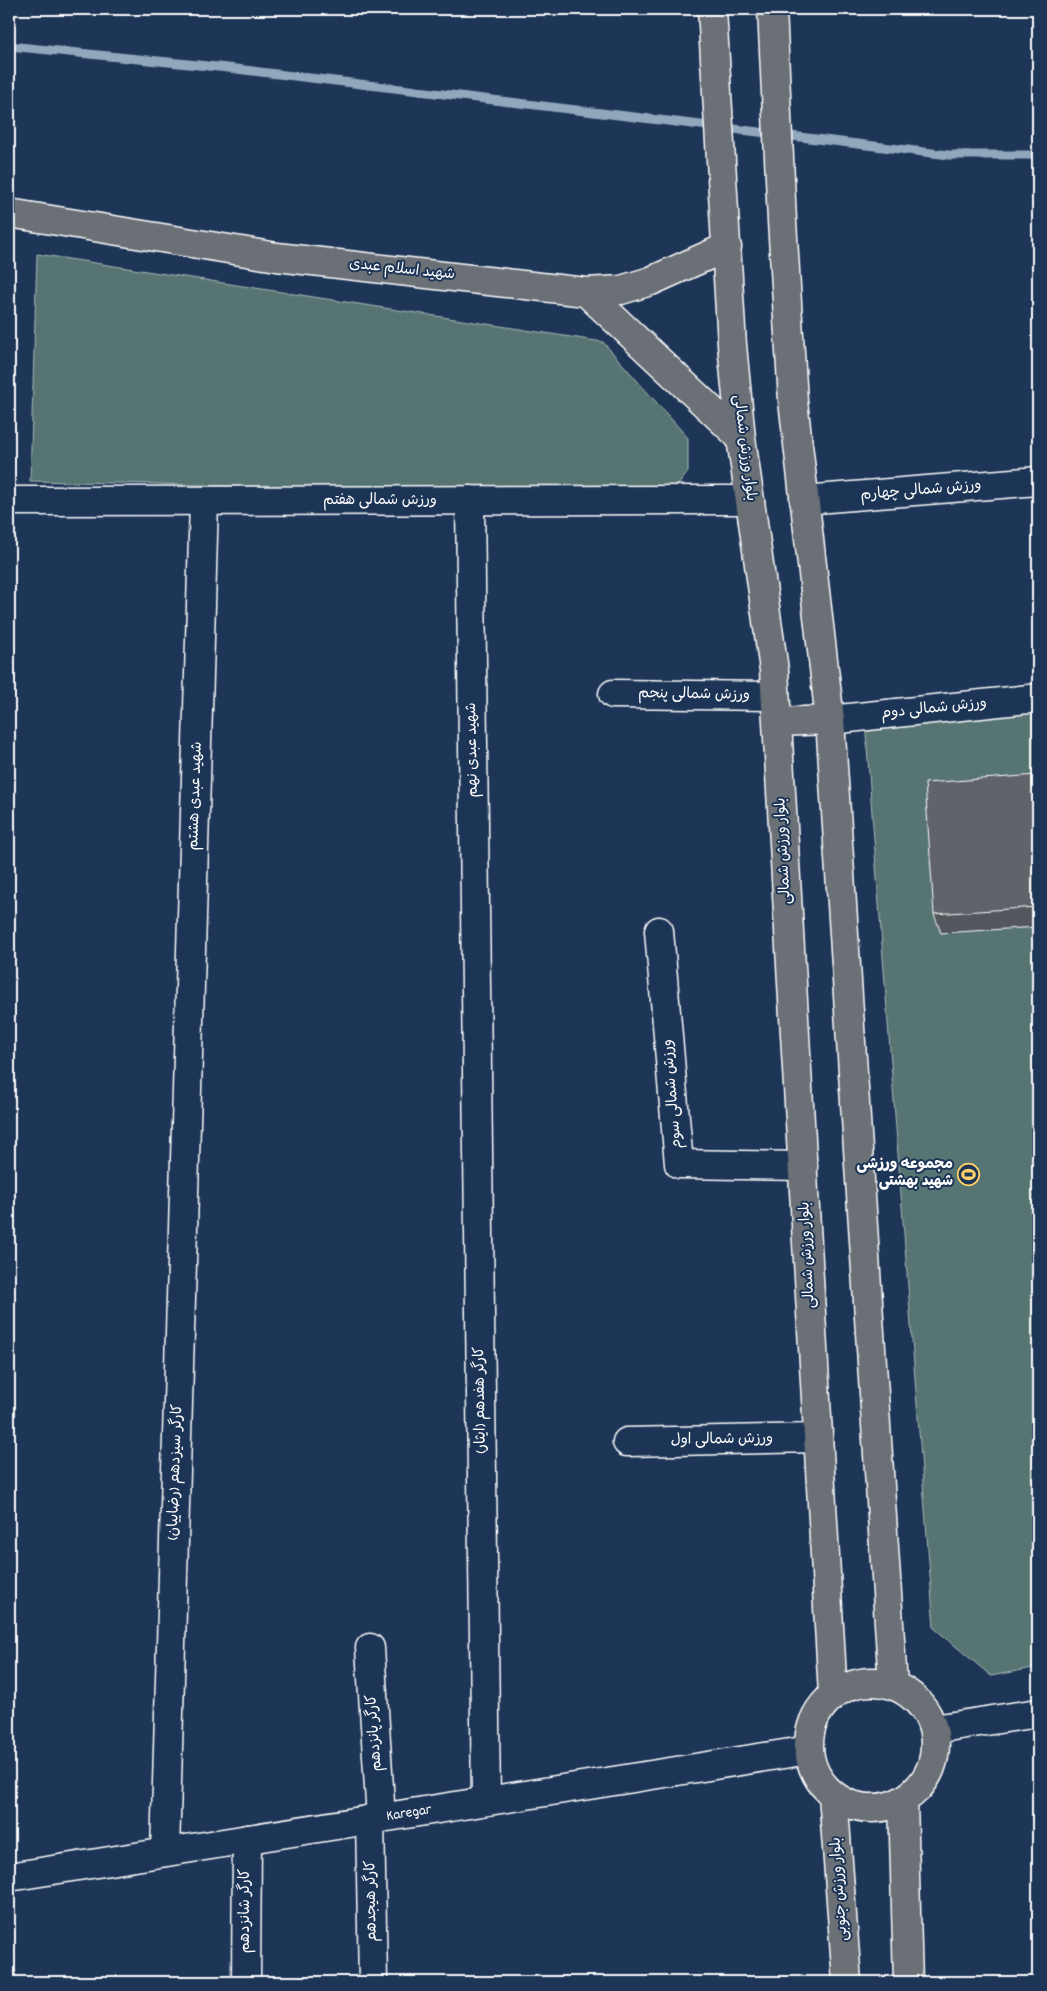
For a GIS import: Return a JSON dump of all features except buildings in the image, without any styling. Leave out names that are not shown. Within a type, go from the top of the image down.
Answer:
[{"type":"main road","name":"بلوار ورزش شمالی","points":[[712,9],[732,345],[741,438],[774,670],[833,1695]]},
{"type":"main road","points":[[772,9],[793,401],[830,720],[893,1685]]},
{"type":"main road","name":"شهید اسلام عبدی","points":[[9,213],[276,257],[586,292],[621,290],[651,281],[727,243]]},
{"type":"main road","points":[[586,292],[741,438]]},
{"type":"main road","points":[[776,709],[830,720]]},
{"type":"main road","points":[[872,1682],[893,1685],[911,1695],[925,1710],[934,1729],[936,1750],[931,1770],[920,1788],[903,1801],[886,1807],[867,1808],[849,1804],[833,1795],[821,1783],[813,1767],[809,1750],[811,1729],[819,1710],[833,1695],[858,1684],[872,1682]]},
{"type":"main road","name":"بلوار ورزش جنوبی","points":[[833,1795],[847,1982]]},
{"type":"main road","points":[[903,1801],[908,1982]]},
{"type":"street","name":"ورزش شمالی چهارم","points":[[804,500],[1038,481]]},
{"type":"street","name":"شهید عبدی نهم","points":[[470,500],[476,999]]},
{"type":"street","name":"ورزش شمالی هفتم","points":[[9,501],[750,500]]},
{"type":"street","name":"شهید عبدی هشتم","points":[[188,1092],[204,501]]},
{"type":"street","name":"ورزش شمالی پنجم","points":[[613,694],[776,709]]},
{"type":"street","name":"ورزش شمالی دوم","points":[[830,720],[1038,698]]},
{"type":"street","name":"ورزش شمالی سوم","points":[[659,931],[680,1164],[803,1166]]},
{"type":"street","name":"کارگر هفدهم (ایثار)","points":[[476,999],[486,1801]]},
{"type":"street","name":"کارگر سیزدهم (رضاییان)","points":[[165,1852],[188,1092]]},
{"type":"street","name":"ورزش شمالی اول","points":[[626,1442],[818,1438]]},
{"type":"street","name":"کارگر پانزدهم","points":[[370,1648],[376,1819]]},
{"type":"street","points":[[934,1729],[1038,1712]]},
{"type":"street","name":"Karegar","points":[[9,1877],[809,1750]]},
{"type":"street","name":"کارگر هیجدهم","points":[[372,1982],[376,1819]]},
{"type":"street","name":"کارگر شانزدهم","points":[[246,1982],[247,1839]]},
{"type":"green space","points":[[37,254],[603,342],[688,438],[688,472],[670,496],[30,481]]},
{"type":"green space","name":"مجموعه ورزشی شهید بهشتی","points":[[1038,706],[1038,1667],[991,1676],[934,1628],[865,721]]},
{"type":"waterway","points":[[9,46],[228,68],[949,155],[1038,155]]},
{"type":"place","name":"مجموعه ورزشی شهید بهشتی","points":[[969,1174]]}]
